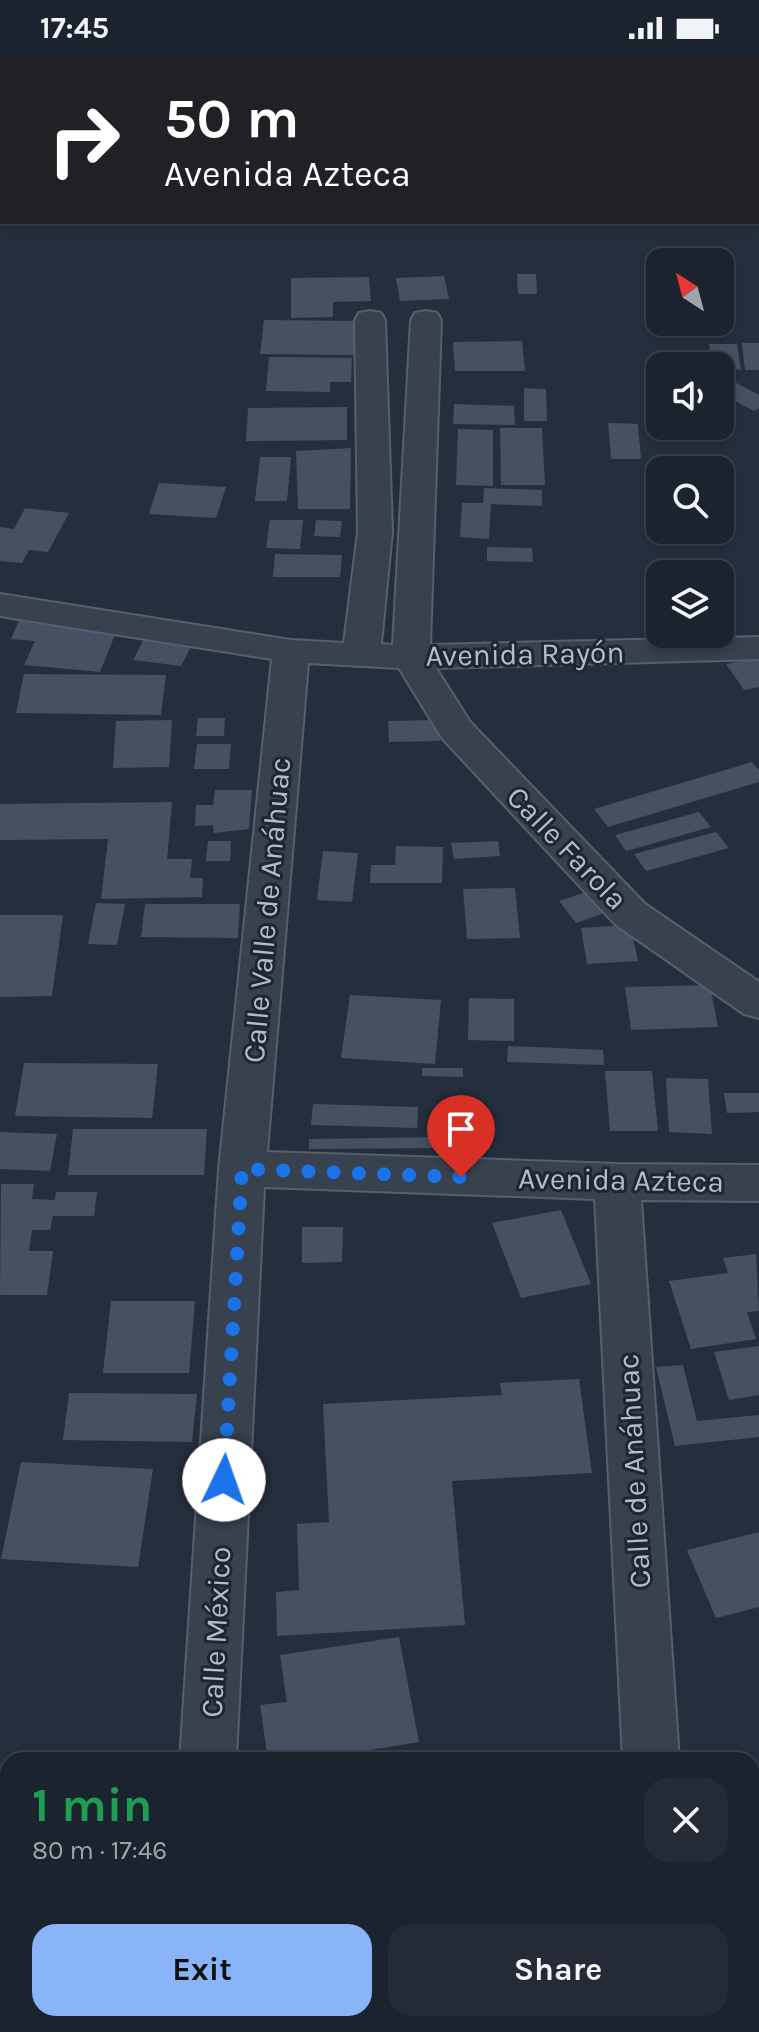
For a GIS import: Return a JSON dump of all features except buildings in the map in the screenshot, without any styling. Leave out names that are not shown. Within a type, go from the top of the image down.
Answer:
[{"type":"street","points":[[361,655],[375,532],[370,320]]},
{"type":"street","points":[[411,657],[426,320]]},
{"type":"street","points":[[375,532],[416,532]]},
{"type":"street","name":"Avenida Rayón","points":[[0,605],[291,651],[361,655],[411,657],[759,648]]},
{"type":"street","name":"Calle Valle de Anáhuac","points":[[242,1169],[291,651]]},
{"type":"street","name":"Calle Farola","points":[[411,657],[456,730],[630,914],[759,1003]]},
{"type":"street","name":"Avenida Azteca","points":[[242,1169],[617,1182],[759,1183]]},
{"type":"street","name":"Calle México","points":[[208,1752],[242,1169]]},
{"type":"street","name":"Calle de Anáhuac","points":[[617,1182],[651,1752]]},
{"type":"route","points":[[224,1480],[242,1169],[461,1177]]}]
